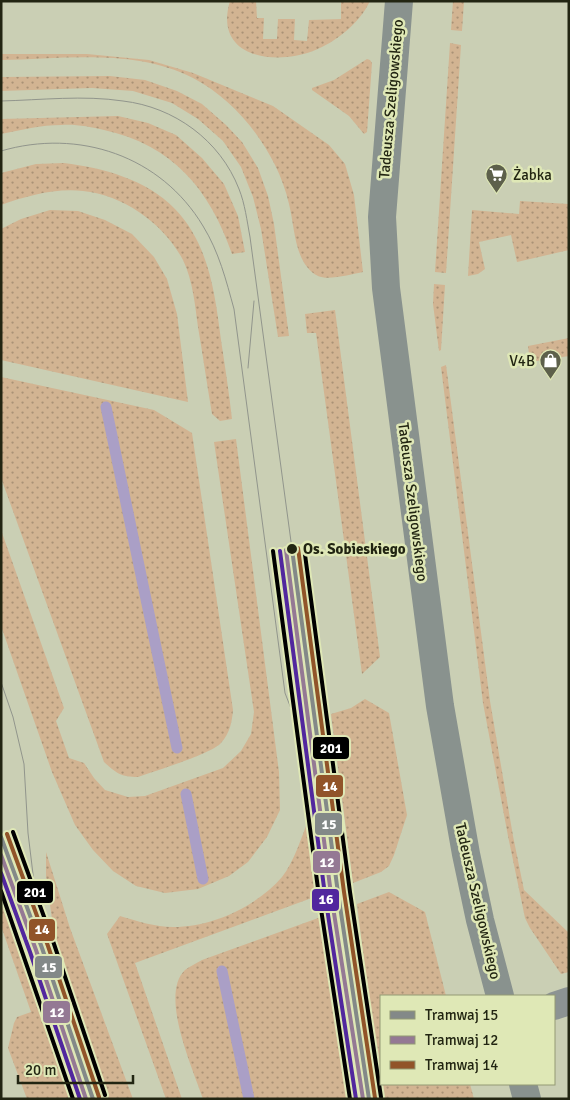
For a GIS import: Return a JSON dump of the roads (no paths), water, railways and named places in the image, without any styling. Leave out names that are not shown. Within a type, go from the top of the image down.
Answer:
[{"type":"street","name":"Tadeusza Szeligowskiego","points":[[399,1],[382,217],[386,288],[440,706],[466,854],[480,920],[500,995]]},
{"type":"street","points":[[555,1006],[569,1001]]},
{"type":"street","points":[[523,1085],[527,1099]]},
{"type":"waterway","points":[[106,407],[177,748]]},
{"type":"waterway","points":[[186,794],[203,879]]},
{"type":"waterway","points":[[222,971],[249,1099]]},
{"type":"tram line","points":[[1,101],[93,98],[142,104],[160,110],[193,129],[220,155],[231,171],[243,201],[250,237],[292,549]]},
{"type":"tram line","points":[[1,151],[30,145],[60,143],[88,146],[116,154],[141,165],[165,182],[185,202],[209,236],[222,266],[234,309],[285,693],[316,773],[328,818]]},
{"type":"tram line","points":[[248,368],[254,301]]},
{"type":"tram line","name":"14","points":[[298,548],[344,892],[375,1098]]},
{"type":"tram line","name":"15","points":[[292,549],[338,893],[369,1099]]},
{"type":"tram line","name":"12","points":[[286,550],[331,894],[363,1099]]},
{"type":"tram line","points":[[1,682],[13,717],[24,764],[28,833],[42,948]]},
{"type":"tram line","name":"14","points":[[7,834],[48,946],[99,1097]]},
{"type":"tram line","name":"15","points":[[1,837],[42,948],[93,1099]]},
{"type":"tram line","name":"12","points":[[1,855],[36,950],[86,1099]]},
{"type":"place","name":"Żabka","points":[[497,194]]},
{"type":"place","name":"V4B","points":[[551,380]]},
{"type":"place","name":"Os. Sobieskiego","points":[[292,549]]}]
